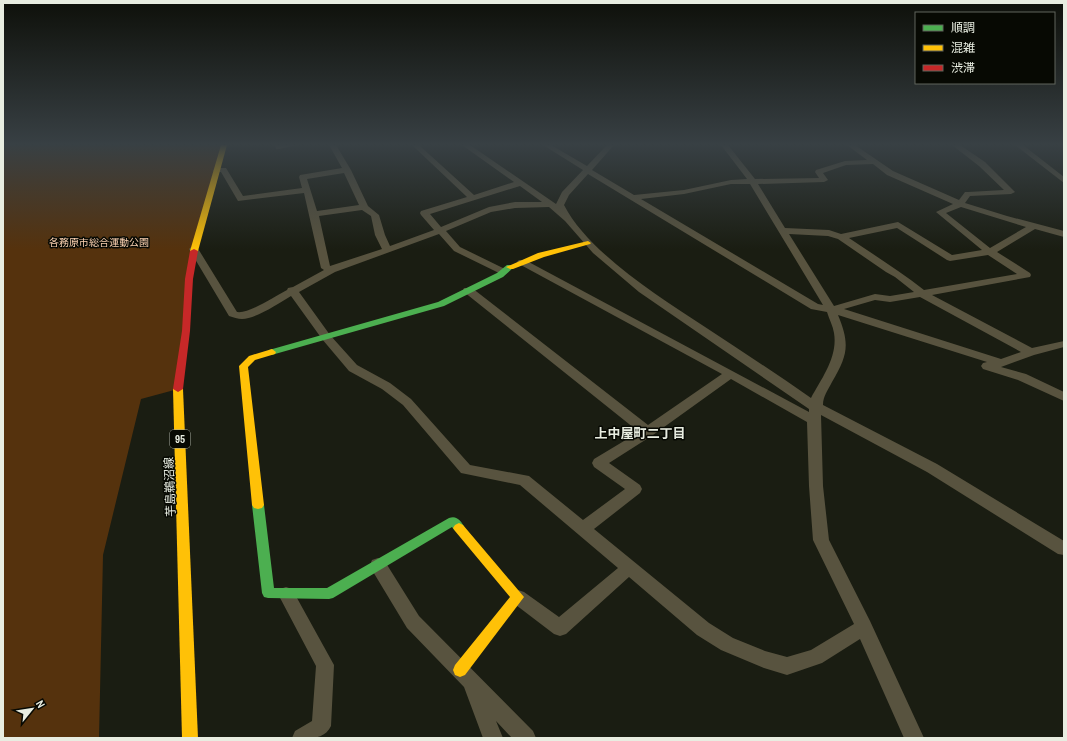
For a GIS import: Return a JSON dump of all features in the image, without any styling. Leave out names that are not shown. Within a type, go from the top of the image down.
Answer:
[{"type":"street","name":"芋島鵜沼線","points":[[190,738],[178,389],[186,331],[189,279],[194,249],[214,180]]},
{"type":"street","points":[[229,180],[241,199],[307,190]]},
{"type":"street","points":[[304,180],[314,214],[326,268],[332,270]]},
{"type":"street","points":[[352,180],[364,206],[375,215],[380,235],[387,249]]},
{"type":"street","points":[[453,180],[473,198]]},
{"type":"street","points":[[515,180],[551,204],[568,219],[588,243],[643,290],[815,414]]},
{"type":"street","points":[[568,219],[560,205],[565,194],[578,180]]},
{"type":"street","points":[[603,180],[635,197],[702,240],[815,307],[847,313],[1000,363],[1030,352],[1064,344]]},
{"type":"street","points":[[635,197],[684,192],[731,182],[824,180]]},
{"type":"street","points":[[904,180],[960,204],[1064,234]]},
{"type":"street","points":[[830,310],[875,297],[890,299],[1026,275],[990,252],[940,212],[960,204],[968,194],[1011,192],[998,180]]},
{"type":"street","points":[[752,181],[830,310],[840,333],[840,352],[834,369],[817,398],[815,414],[816,486],[821,540],[864,627],[914,738]]},
{"type":"street","points":[[502,271],[457,250],[424,213],[520,183]]},
{"type":"street","points":[[194,249],[233,314],[242,316],[254,312],[292,290],[332,270],[489,210],[515,205],[551,204]]},
{"type":"street","points":[[314,214],[364,206]]},
{"type":"street","points":[[841,237],[898,225],[950,258],[990,252],[1034,226]]},
{"type":"street","points":[[1049,230],[1064,240]]},
{"type":"street","points":[[783,231],[829,233],[841,237],[889,270],[899,275],[923,294],[1030,352]]},
{"type":"street","points":[[588,243],[522,262],[502,271],[500,275],[441,304],[252,358],[243,366],[268,593],[329,594],[452,520],[518,597],[560,628],[630,567]]},
{"type":"street","points":[[522,262],[731,374],[932,468],[1064,549]]},
{"type":"street","points":[[292,290],[326,337],[352,368],[386,386],[407,402],[466,469],[524,480],[709,632],[727,644],[764,659],[787,666],[816,657],[864,627]]},
{"type":"street","points":[[468,290],[648,432]]},
{"type":"street","points":[[830,310],[850,322],[1022,377],[1064,397]]},
{"type":"street","points":[[584,529],[635,489],[599,463],[648,432],[731,374]]},
{"type":"street","points":[[378,565],[413,622],[526,738]]},
{"type":"street","points":[[286,594],[325,665],[321,726],[302,738]]},
{"type":"street","points":[[466,676],[518,597]]},
{"type":"street","points":[[466,676],[493,738]]},
{"type":"green space","name":"各務原市総合運動公園","points":[[3,180],[214,180],[194,249],[178,389],[141,399],[103,555],[99,738],[3,738]]},
{"type":"traffic: fast","points":[[272,352],[441,304],[500,275],[510,267]]},
{"type":"traffic: fast","points":[[258,505],[268,593],[329,594],[453,521],[459,528]]},
{"type":"traffic: slow","points":[[194,251],[214,180]]},
{"type":"traffic: slow","points":[[510,267],[541,255],[588,243]]},
{"type":"traffic: slow","points":[[258,505],[243,366],[252,358],[272,352]]},
{"type":"traffic: slow","points":[[178,389],[190,738]]},
{"type":"traffic: slow","points":[[459,528],[518,597],[460,670]]},
{"type":"traffic: jam","points":[[178,389],[186,331],[189,279],[194,251]]},
{"type":"district","name":"上中屋町二丁目","points":[[640,433]]}]
